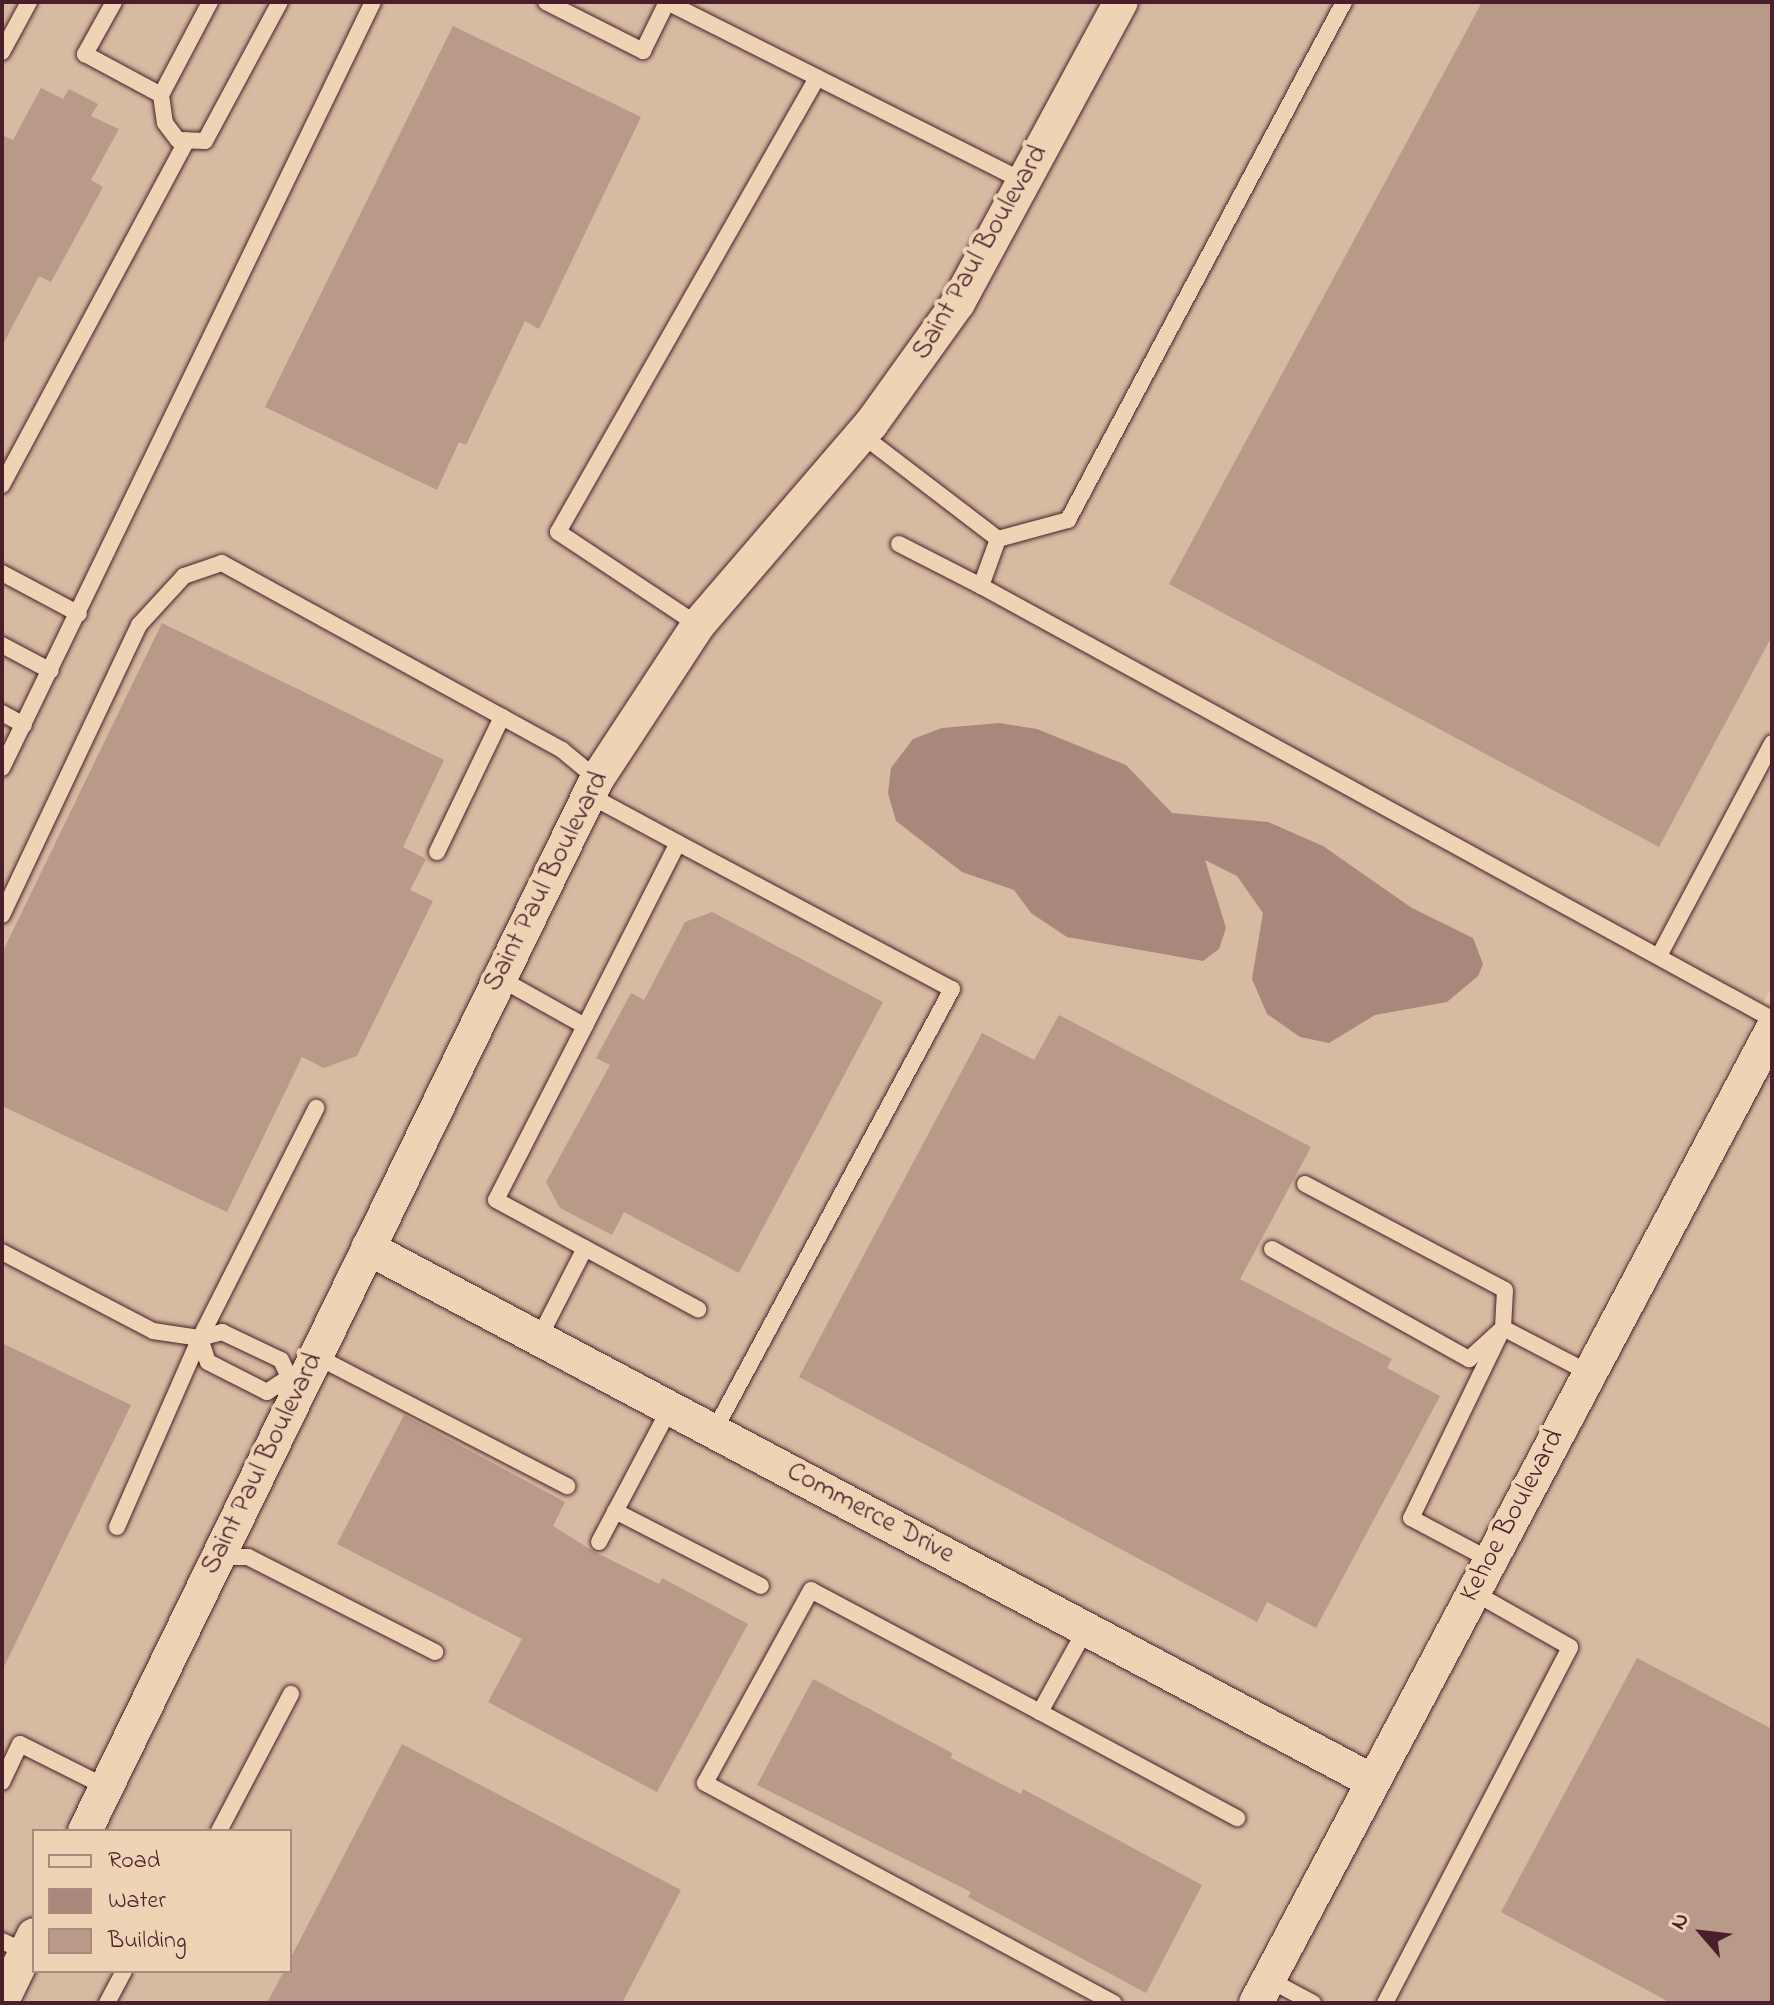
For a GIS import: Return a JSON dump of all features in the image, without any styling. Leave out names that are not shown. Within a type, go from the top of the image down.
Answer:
[{"type":"street","name":"Saint Paul Boulevard","points":[[86,1829],[218,1557],[302,1372],[368,1248],[593,787],[698,625],[862,435],[958,303],[1121,2]]},
{"type":"street","name":"Kehoe Boulevard","points":[[1262,1991],[1772,1030]]},
{"type":"street","name":"Commerce Drive","points":[[368,1248],[1372,1781]]},
{"type":"street","points":[[2,2001],[21,1943]]},
{"type":"lane","points":[[2,52],[29,2]]},
{"type":"lane","points":[[114,2],[85,54],[161,95]]},
{"type":"lane","points":[[210,2],[161,95],[165,123],[178,140],[205,141],[280,2]]},
{"type":"lane","points":[[2,768],[373,2]]},
{"type":"lane","points":[[546,2],[643,51],[667,2],[1025,182]]},
{"type":"lane","points":[[998,539],[1068,520],[1344,2]]},
{"type":"lane","points":[[698,625],[558,532],[817,78]]},
{"type":"lane","points":[[2,485],[187,140]]},
{"type":"lane","points":[[862,435],[998,539]]},
{"type":"lane","points":[[981,586],[998,539]]},
{"type":"lane","points":[[899,544],[1660,954],[1772,1019]]},
{"type":"lane","points":[[2,915],[139,625],[184,576],[222,563],[562,750],[593,787],[678,843],[952,989],[714,1431]]},
{"type":"lane","points":[[2,573],[79,614]]},
{"type":"lane","points":[[2,645],[51,671]]},
{"type":"lane","points":[[2,713],[24,725]]},
{"type":"lane","points":[[437,852],[502,717]]},
{"type":"lane","points":[[1660,954],[1772,743]]},
{"type":"lane","points":[[678,843],[496,1200],[698,1309]]},
{"type":"lane","points":[[499,978],[585,1026]]},
{"type":"lane","points":[[117,1527],[200,1338],[316,1108]]},
{"type":"lane","points":[[1305,1184],[1505,1290],[1503,1328],[1411,1518],[1490,1560]]},
{"type":"lane","points":[[539,1338],[585,1248]]},
{"type":"lane","points":[[1272,1249],[1469,1359],[1503,1328]]},
{"type":"lane","points":[[2,1252],[153,1331],[200,1338],[222,1332],[302,1372],[567,1486]]},
{"type":"lane","points":[[1503,1328],[1589,1373]]},
{"type":"lane","points":[[200,1338],[208,1362],[267,1392],[302,1372]]},
{"type":"lane","points":[[599,1542],[670,1408]]},
{"type":"lane","points":[[615,1511],[761,1586]]},
{"type":"lane","points":[[218,1557],[248,1557],[435,1652]]},
{"type":"lane","points":[[1113,2003],[705,1783],[811,1590],[1237,1818]]},
{"type":"lane","points":[[1385,2003],[1570,1647],[1473,1592]]},
{"type":"lane","points":[[1040,1712],[1086,1629]]},
{"type":"lane","points":[[220,1829],[291,1694]]},
{"type":"lane","points":[[2,1782],[20,1744],[106,1787]]},
{"type":"lane","points":[[107,2003],[123,1973]]},
{"type":"lane","points":[[1262,1991],[1313,2003]]},
{"type":"shaded area","points":[[2,2],[1772,2],[1772,986],[1232,2003],[2,2003]]},
{"type":"shaded area","points":[[1772,1065],[1772,2003],[1272,2003]]},
{"type":"water","points":[[999,723],[1037,729],[1126,765],[1172,813],[1268,822],[1323,846],[1412,908],[1473,938],[1483,964],[1478,976],[1447,1002],[1375,1015],[1329,1043],[1300,1037],[1267,1014],[1252,979],[1263,913],[1237,876],[1205,860],[1226,928],[1219,949],[1203,961],[1067,937],[1031,913],[1014,890],[962,872],[896,821],[888,793],[891,768],[913,739],[942,728]]},
{"type":"building","points":[[1482,2],[1772,2],[1772,636],[1659,847],[1169,584]]},
{"type":"building","points":[[453,26],[641,117],[539,329],[525,321],[466,445],[459,442],[437,490],[265,407]]},
{"type":"building","points":[[41,88],[63,99],[69,89],[98,104],[91,116],[119,129],[91,180],[103,187],[51,282],[39,276],[2,346],[2,135],[13,140]]},
{"type":"building","points":[[162,623],[444,760],[403,847],[426,859],[410,890],[433,901],[357,1056],[324,1068],[302,1057],[227,1212],[2,1106],[2,953]]},
{"type":"building","points":[[712,912],[883,1002],[739,1273],[624,1212],[612,1235],[560,1208],[546,1182],[610,1065],[596,1058],[631,993],[644,1000],[685,922]]},
{"type":"building","points":[[1059,1015],[1311,1147],[1240,1279],[1392,1359],[1387,1368],[1440,1396],[1316,1628],[1267,1602],[1257,1622],[799,1377],[982,1033],[1034,1060]]},
{"type":"building","points":[[2,1343],[131,1405],[2,1671]]},
{"type":"building","points":[[404,1415],[565,1502],[553,1526],[593,1551],[659,1584],[662,1578],[748,1624],[657,1792],[488,1702],[522,1639],[337,1544]]},
{"type":"building","points":[[1637,1658],[1772,1729],[1772,2003],[1671,2003],[1501,1912]]},
{"type":"building","points":[[813,1679],[952,1753],[951,1758],[1021,1794],[1023,1789],[1202,1885],[1146,1993],[968,1897],[971,1892],[757,1785]]},
{"type":"building","points":[[402,1744],[681,1890],[622,2003],[267,2003],[283,1973],[292,1973],[292,1955]]}]
